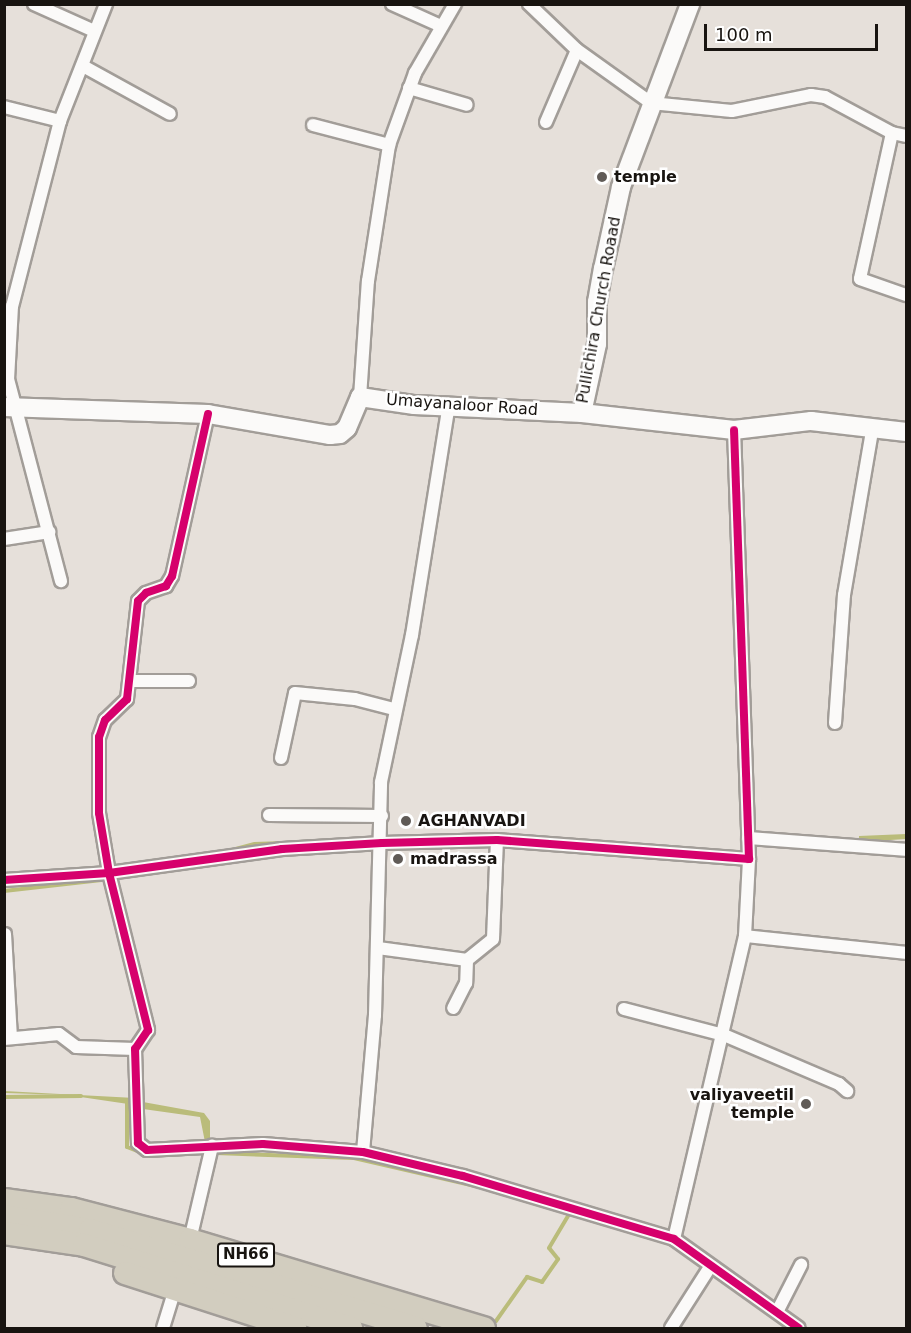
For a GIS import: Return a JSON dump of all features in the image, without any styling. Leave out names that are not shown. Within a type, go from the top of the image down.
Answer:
[{"type":"highway","name":"NH66","points":[[4,1200],[71,1209],[190,1239],[484,1329]]},
{"type":"highway","points":[[4,1216],[90,1230],[416,1329]]},
{"type":"highway","points":[[4,1233],[84,1245],[351,1329]]},
{"type":"highway","points":[[4,1246],[66,1254],[296,1329]]},
{"type":"main road","name":"Pullichira Church Roaad","points":[[582,412],[597,344],[601,280],[621,187],[690,4]]},
{"type":"main road","name":"Umayanaloor Road","points":[[360,397],[414,405],[582,412],[734,430],[811,421],[873,426],[906,432]]},
{"type":"main road","points":[[10,407],[208,414],[340,434],[347,428],[360,397]]},
{"type":"street","points":[[34,4],[94,31]]},
{"type":"street","points":[[61,581],[49,532],[10,407],[8,379],[12,306],[60,121],[106,4]]},
{"type":"street","points":[[392,4],[441,26]]},
{"type":"street","points":[[360,397],[368,281],[389,145],[409,88],[455,4]]},
{"type":"street","points":[[529,4],[577,50],[651,103],[732,111],[798,97],[825,97],[892,133],[906,136]]},
{"type":"street","points":[[546,122],[577,50]]},
{"type":"street","points":[[83,66],[170,114]]},
{"type":"street","points":[[409,88],[467,105]]},
{"type":"street","points":[[4,107],[60,121]]},
{"type":"street","points":[[313,125],[389,145]]},
{"type":"street","points":[[892,133],[860,279],[906,295]]},
{"type":"street","points":[[363,1152],[378,948],[382,843],[381,782],[394,709],[412,635],[450,405]]},
{"type":"street","points":[[208,414],[172,576],[166,586],[146,592],[138,601],[132,681],[127,699],[105,720],[99,737],[99,813],[109,873],[148,1030],[135,1049],[138,1143],[142,1148],[263,1144],[363,1152],[463,1176],[674,1239],[710,1267],[778,1310],[799,1329]]},
{"type":"street","points":[[835,723],[844,595],[873,426]]},
{"type":"street","points":[[674,1239],[724,1035],[745,936],[749,859],[734,430]]},
{"type":"street","points":[[4,539],[49,532]]},
{"type":"street","points":[[132,681],[189,681]]},
{"type":"street","points":[[281,758],[295,693],[313,692],[394,709]]},
{"type":"street","points":[[269,815],[382,816]]},
{"type":"street","points":[[748,838],[906,849]]},
{"type":"street","points":[[4,880],[109,873],[282,849],[382,843],[497,840],[749,859]]},
{"type":"street","points":[[378,948],[467,960],[493,939],[497,840]]},
{"type":"street","points":[[5,934],[8,1038],[59,1034],[76,1047],[135,1049]]},
{"type":"street","points":[[745,936],[906,953]]},
{"type":"street","points":[[453,1008],[466,983],[467,960]]},
{"type":"street","points":[[624,1009],[724,1035],[839,1084],[847,1091]]},
{"type":"street","points":[[190,1239],[212,1146]]},
{"type":"street","points":[[778,1310],[801,1265]]},
{"type":"street","points":[[671,1329],[710,1267]]},
{"type":"street","points":[[163,1329],[175,1289]]},
{"type":"shaded area","points":[[906,834],[906,839],[859,842],[859,836]]},
{"type":"shaded area","points":[[376,838],[209,854],[254,842]]},
{"type":"shaded area","points":[[4,1091],[135,1098],[135,1105],[67,1095],[5,1093]]},
{"type":"shaded area","points":[[143,1102],[204,1113],[210,1121],[210,1142],[205,1142],[200,1117],[143,1109]]},
{"type":"waterway","points":[[4,891],[101,880]]},
{"type":"waterway","points":[[4,1097],[81,1096]]},
{"type":"waterway","points":[[127,1100],[127,1147],[143,1153]]},
{"type":"waterway","points":[[216,1153],[354,1158],[480,1187]]},
{"type":"waterway","points":[[496,1321],[527,1277],[542,1282],[558,1259],[549,1248],[571,1211]]},
{"type":"cycle path","points":[[208,414],[172,576],[166,586],[146,593],[138,601],[127,699],[105,720],[99,737],[99,813],[109,873],[148,1030],[135,1049],[138,1143],[147,1150],[263,1144],[363,1152],[463,1176],[674,1239],[799,1328]]},
{"type":"cycle path","points":[[4,880],[109,873],[282,849],[382,843],[497,840],[749,859],[734,430]]},
{"type":"place","name":"temple","points":[[602,177]]},
{"type":"place","name":"AGHANVADI","points":[[406,821]]},
{"type":"place","name":"madrassa","points":[[398,859]]},
{"type":"place","name":"valiyaveetil temple","points":[[806,1104]]}]
